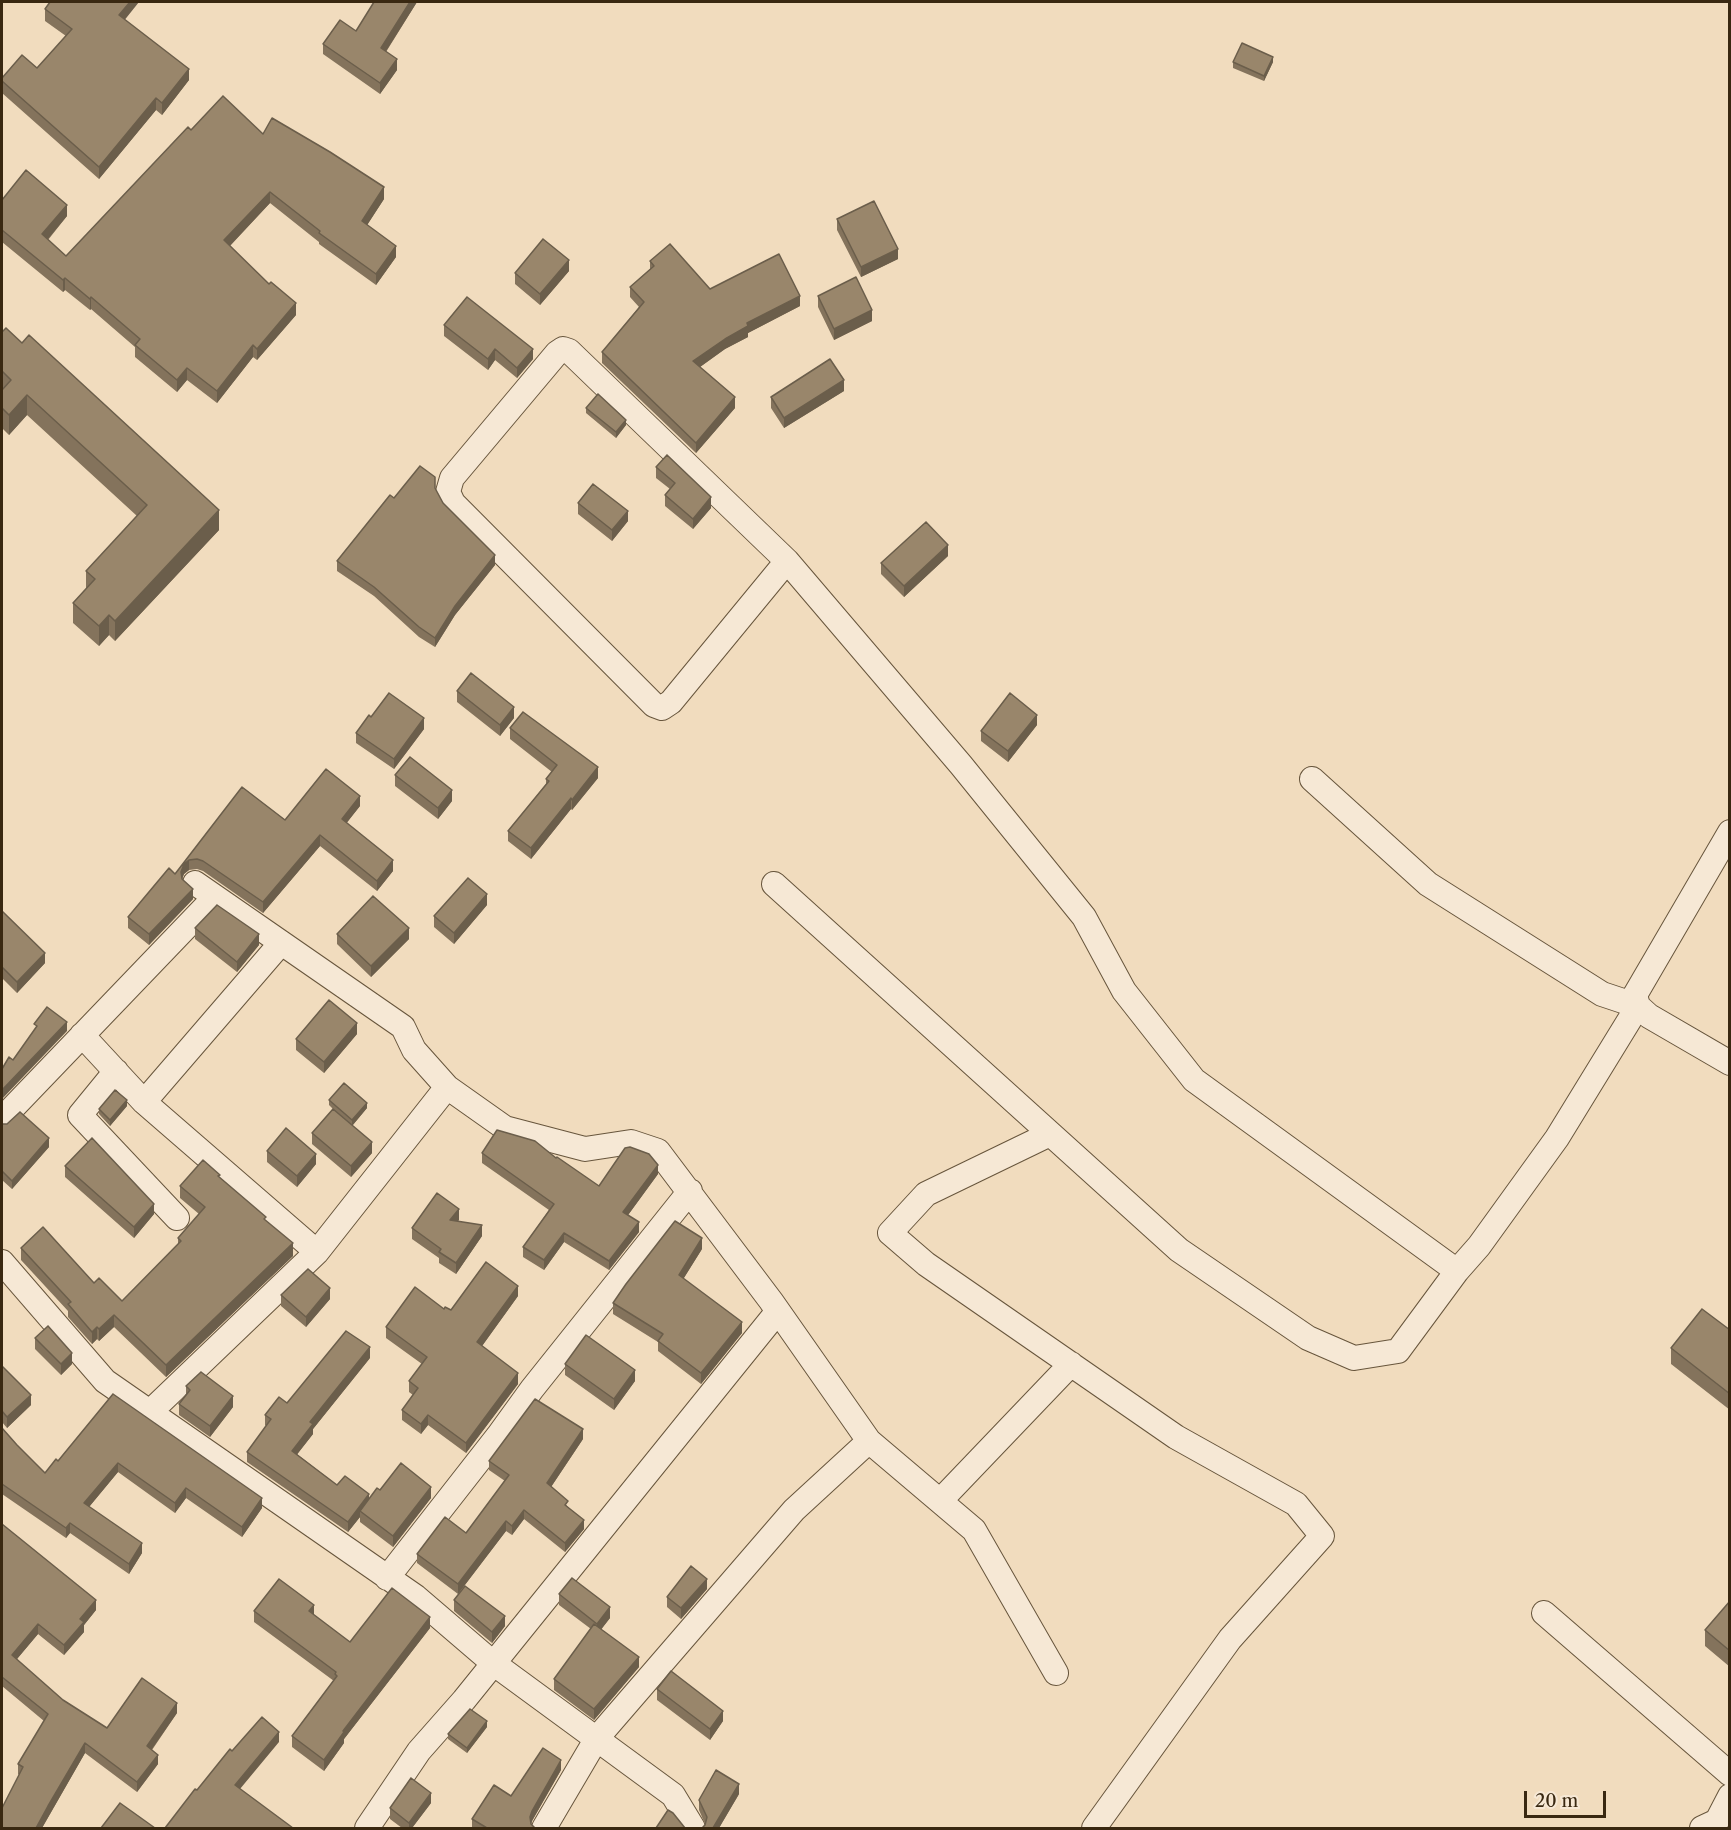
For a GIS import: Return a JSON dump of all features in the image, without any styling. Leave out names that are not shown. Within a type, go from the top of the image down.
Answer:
[{"type":"street","points":[[787,561],[671,702],[662,708],[654,705],[453,503],[448,492],[452,478],[563,349],[569,351],[787,561],[961,765],[1084,917],[1124,991],[1194,1080],[1457,1271]]},
{"type":"street","points":[[1312,779],[1428,884],[1602,994],[1638,1006],[1656,1020],[1730,1063]]},
{"type":"street","points":[[774,884],[1179,1250],[1308,1338],[1354,1358],[1398,1351],[1557,1138],[1638,1006],[1635,995],[1638,987],[1730,832]]},
{"type":"street","points":[[2,1119],[82,1035],[205,890],[403,1027],[414,1050],[447,1087],[505,1128],[585,1149],[632,1142],[658,1151],[690,1191],[869,1440],[974,1530],[1056,1672]]},
{"type":"street","points":[[144,1102],[281,943]]},
{"type":"street","points":[[82,1035],[144,1102],[317,1252]]},
{"type":"street","points":[[116,1071],[80,1116],[177,1218]]},
{"type":"street","points":[[150,1412],[317,1252],[447,1087]]},
{"type":"street","points":[[1050,1134],[926,1194],[890,1233],[926,1264],[1176,1437],[1296,1504],[1322,1536],[1230,1639],[1094,1828]]},
{"type":"street","points":[[387,1578],[532,1389],[690,1191]]},
{"type":"street","points":[[2,1262],[105,1381],[416,1597],[493,1663],[673,1795],[693,1828]]},
{"type":"street","points":[[367,1828],[419,1752],[464,1700],[777,1311]]},
{"type":"street","points":[[940,1501],[1071,1364]]},
{"type":"street","points":[[543,1828],[597,1738],[794,1510],[869,1440]]},
{"type":"street","points":[[1544,1613],[1730,1774]]},
{"type":"street","points":[[1702,1828],[1717,1821],[1730,1796]]},
{"type":"building","points":[[50,2],[130,2],[119,15],[189,69],[162,103],[156,98],[99,167],[2,81],[2,78],[22,55],[37,68],[72,29],[45,9]]},
{"type":"building","points":[[374,2],[410,2],[381,48],[397,59],[380,83],[323,44],[340,20],[356,31]]},
{"type":"building","points":[[1242,43],[1273,57],[1264,76],[1233,62]]},
{"type":"building","points":[[223,96],[263,134],[272,118],[384,187],[362,221],[396,246],[376,274],[319,233],[320,231],[270,192],[224,240],[269,284],[271,282],[296,303],[257,349],[253,345],[217,391],[187,368],[177,380],[135,345],[140,339],[91,297],[90,299],[65,278],[63,280],[2,230],[2,200],[26,170],[67,205],[42,234],[66,256],[188,127],[191,130]]},
{"type":"building","points":[[874,201],[898,249],[861,267],[837,219]]},
{"type":"building","points":[[543,239],[569,260],[540,294],[515,273]]},
{"type":"building","points":[[670,244],[710,289],[779,254],[800,296],[747,323],[748,326],[693,361],[735,397],[696,443],[602,352],[644,302],[630,287],[654,266],[650,261]]},
{"type":"building","points":[[856,277],[872,310],[834,329],[818,296]]},
{"type":"building","points":[[467,297],[533,349],[517,368],[495,349],[488,359],[444,325]]},
{"type":"building","points":[[6,328],[22,343],[29,335],[219,510],[115,621],[109,615],[99,626],[73,603],[95,579],[86,571],[147,505],[27,395],[9,415],[2,408],[2,390],[11,380],[2,371],[2,332]]},
{"type":"building","points":[[830,359],[844,380],[784,418],[771,397]]},
{"type":"building","points":[[598,394],[626,420],[616,432],[586,408]]},
{"type":"building","points":[[667,455],[711,497],[693,519],[665,495],[675,483],[656,467]]},
{"type":"building","points":[[420,466],[435,477],[435,488],[443,503],[495,555],[455,606],[435,638],[419,627],[374,587],[337,561],[390,495],[394,498]]},
{"type":"building","points":[[593,484],[628,511],[612,530],[578,503]]},
{"type":"building","points":[[926,522],[948,545],[904,586],[881,563]]},
{"type":"building","points":[[471,673],[514,707],[500,725],[457,691]]},
{"type":"building","points":[[389,693],[424,718],[394,759],[356,733]]},
{"type":"building","points":[[1010,693],[1037,715],[1008,751],[981,731]]},
{"type":"building","points":[[523,712],[598,767],[531,848],[508,831],[549,781],[546,779],[557,765],[510,728]]},
{"type":"building","points":[[410,757],[452,790],[438,808],[395,775]]},
{"type":"building","points":[[326,769],[360,796],[342,819],[393,860],[377,881],[320,835],[263,902],[197,859],[189,860],[184,864],[181,872],[182,879],[193,889],[149,934],[128,917],[169,868],[175,874],[242,787],[285,820]]},
{"type":"building","points":[[468,878],[487,894],[454,933],[434,916]]},
{"type":"building","points":[[373,896],[409,928],[371,966],[337,934]]},
{"type":"building","points":[[217,905],[259,934],[237,962],[195,928]]},
{"type":"building","points":[[2,911],[45,953],[17,982],[2,967]]},
{"type":"building","points":[[329,1000],[357,1023],[324,1062],[296,1039]]},
{"type":"building","points":[[47,1007],[67,1022],[2,1090],[2,1069],[9,1057],[13,1060],[37,1026],[34,1024]]},
{"type":"building","points":[[344,1083],[367,1103],[352,1120],[329,1100]]},
{"type":"building","points":[[115,1090],[127,1100],[110,1120],[99,1109]]},
{"type":"building","points":[[333,1109],[372,1142],[351,1166],[312,1133]]},
{"type":"building","points":[[20,1112],[49,1138],[12,1181],[2,1171],[2,1124],[7,1124]]},
{"type":"building","points":[[286,1128],[316,1154],[297,1176],[267,1151]]},
{"type":"building","points":[[497,1130],[535,1141],[556,1158],[599,1186],[625,1148],[630,1147],[649,1154],[658,1165],[623,1212],[639,1222],[609,1261],[564,1233],[544,1260],[523,1247],[554,1204],[482,1153]]},
{"type":"building","points":[[92,1138],[154,1204],[134,1227],[65,1166]]},
{"type":"building","points":[[203,1160],[220,1175],[218,1176],[266,1217],[264,1219],[293,1243],[166,1365],[114,1315],[99,1329],[97,1327],[92,1332],[68,1304],[71,1302],[21,1248],[43,1227],[94,1283],[99,1278],[122,1301],[181,1241],[178,1238],[205,1207],[180,1186]]},
{"type":"building","points":[[437,1193],[459,1209],[450,1220],[482,1225],[456,1263],[439,1252],[441,1249],[412,1228]]},
{"type":"building","points":[[675,1221],[702,1238],[679,1275],[742,1322],[701,1373],[658,1341],[663,1334],[613,1303]]},
{"type":"building","points":[[486,1262],[518,1286],[477,1342],[518,1373],[466,1443],[428,1415],[421,1424],[402,1410],[418,1388],[409,1381],[427,1357],[386,1327],[415,1287],[444,1309],[445,1307],[451,1310]]},
{"type":"building","points":[[308,1269],[330,1288],[306,1317],[281,1295]]},
{"type":"building","points":[[1702,1309],[1730,1330],[1730,1394],[1671,1348]]},
{"type":"building","points":[[48,1326],[72,1353],[61,1364],[35,1338]]},
{"type":"building","points":[[346,1331],[370,1347],[310,1422],[313,1424],[292,1451],[337,1485],[345,1476],[369,1494],[348,1522],[247,1452],[271,1419],[265,1415],[279,1397],[287,1403]]},
{"type":"building","points":[[586,1335],[635,1370],[614,1399],[565,1364]]},
{"type":"building","points":[[2,1366],[31,1395],[7,1417],[2,1411]]},
{"type":"building","points":[[201,1372],[233,1396],[210,1426],[179,1404],[190,1390],[186,1386]]},
{"type":"building","points":[[113,1394],[262,1498],[242,1527],[186,1488],[175,1503],[118,1463],[84,1503],[142,1543],[129,1564],[70,1523],[66,1528],[2,1484],[2,1428],[45,1473],[56,1459],[58,1461]]},
{"type":"building","points":[[535,1399],[583,1429],[547,1483],[568,1501],[565,1505],[584,1520],[565,1543],[524,1510],[512,1526],[506,1521],[458,1584],[417,1554],[445,1517],[466,1533],[509,1475],[489,1461]]},
{"type":"building","points":[[401,1463],[431,1487],[393,1536],[360,1511],[377,1488],[380,1490]]},
{"type":"building","points":[[2,1524],[96,1600],[80,1619],[84,1622],[64,1645],[38,1624],[12,1655],[63,1700],[107,1728],[142,1678],[177,1703],[147,1746],[158,1755],[137,1782],[85,1743],[36,1828],[2,1828],[2,1808],[23,1767],[18,1764],[48,1714],[2,1677]]},
{"type":"building","points":[[691,1566],[707,1579],[681,1608],[667,1597]]},
{"type":"building","points":[[572,1578],[610,1607],[597,1624],[559,1594]]},
{"type":"building","points":[[279,1579],[314,1605],[309,1611],[350,1642],[392,1588],[430,1617],[343,1731],[324,1760],[292,1736],[337,1676],[336,1672],[254,1611]]},
{"type":"building","points":[[465,1586],[505,1616],[492,1632],[454,1600]]},
{"type":"building","points":[[1730,1601],[1730,1651],[1705,1630]]},
{"type":"building","points":[[594,1624],[639,1657],[594,1709],[554,1679]]},
{"type":"building","points":[[671,1671],[723,1711],[710,1729],[657,1689]]},
{"type":"building","points":[[470,1709],[487,1721],[467,1748],[448,1734]]},
{"type":"building","points":[[262,1717],[279,1732],[235,1785],[293,1828],[165,1828],[195,1789],[197,1790],[230,1749],[232,1751]]},
{"type":"building","points":[[543,1748],[561,1760],[532,1811],[531,1824],[535,1828],[487,1828],[472,1819],[494,1785],[511,1796]]},
{"type":"building","points":[[716,1770],[739,1784],[713,1828],[702,1828],[707,1817],[699,1800]]},
{"type":"building","points":[[411,1778],[431,1793],[409,1823],[390,1808]]},
{"type":"building","points":[[120,1803],[155,1828],[101,1828]]},
{"type":"building","points":[[668,1810],[673,1813],[685,1828],[656,1828]]}]
